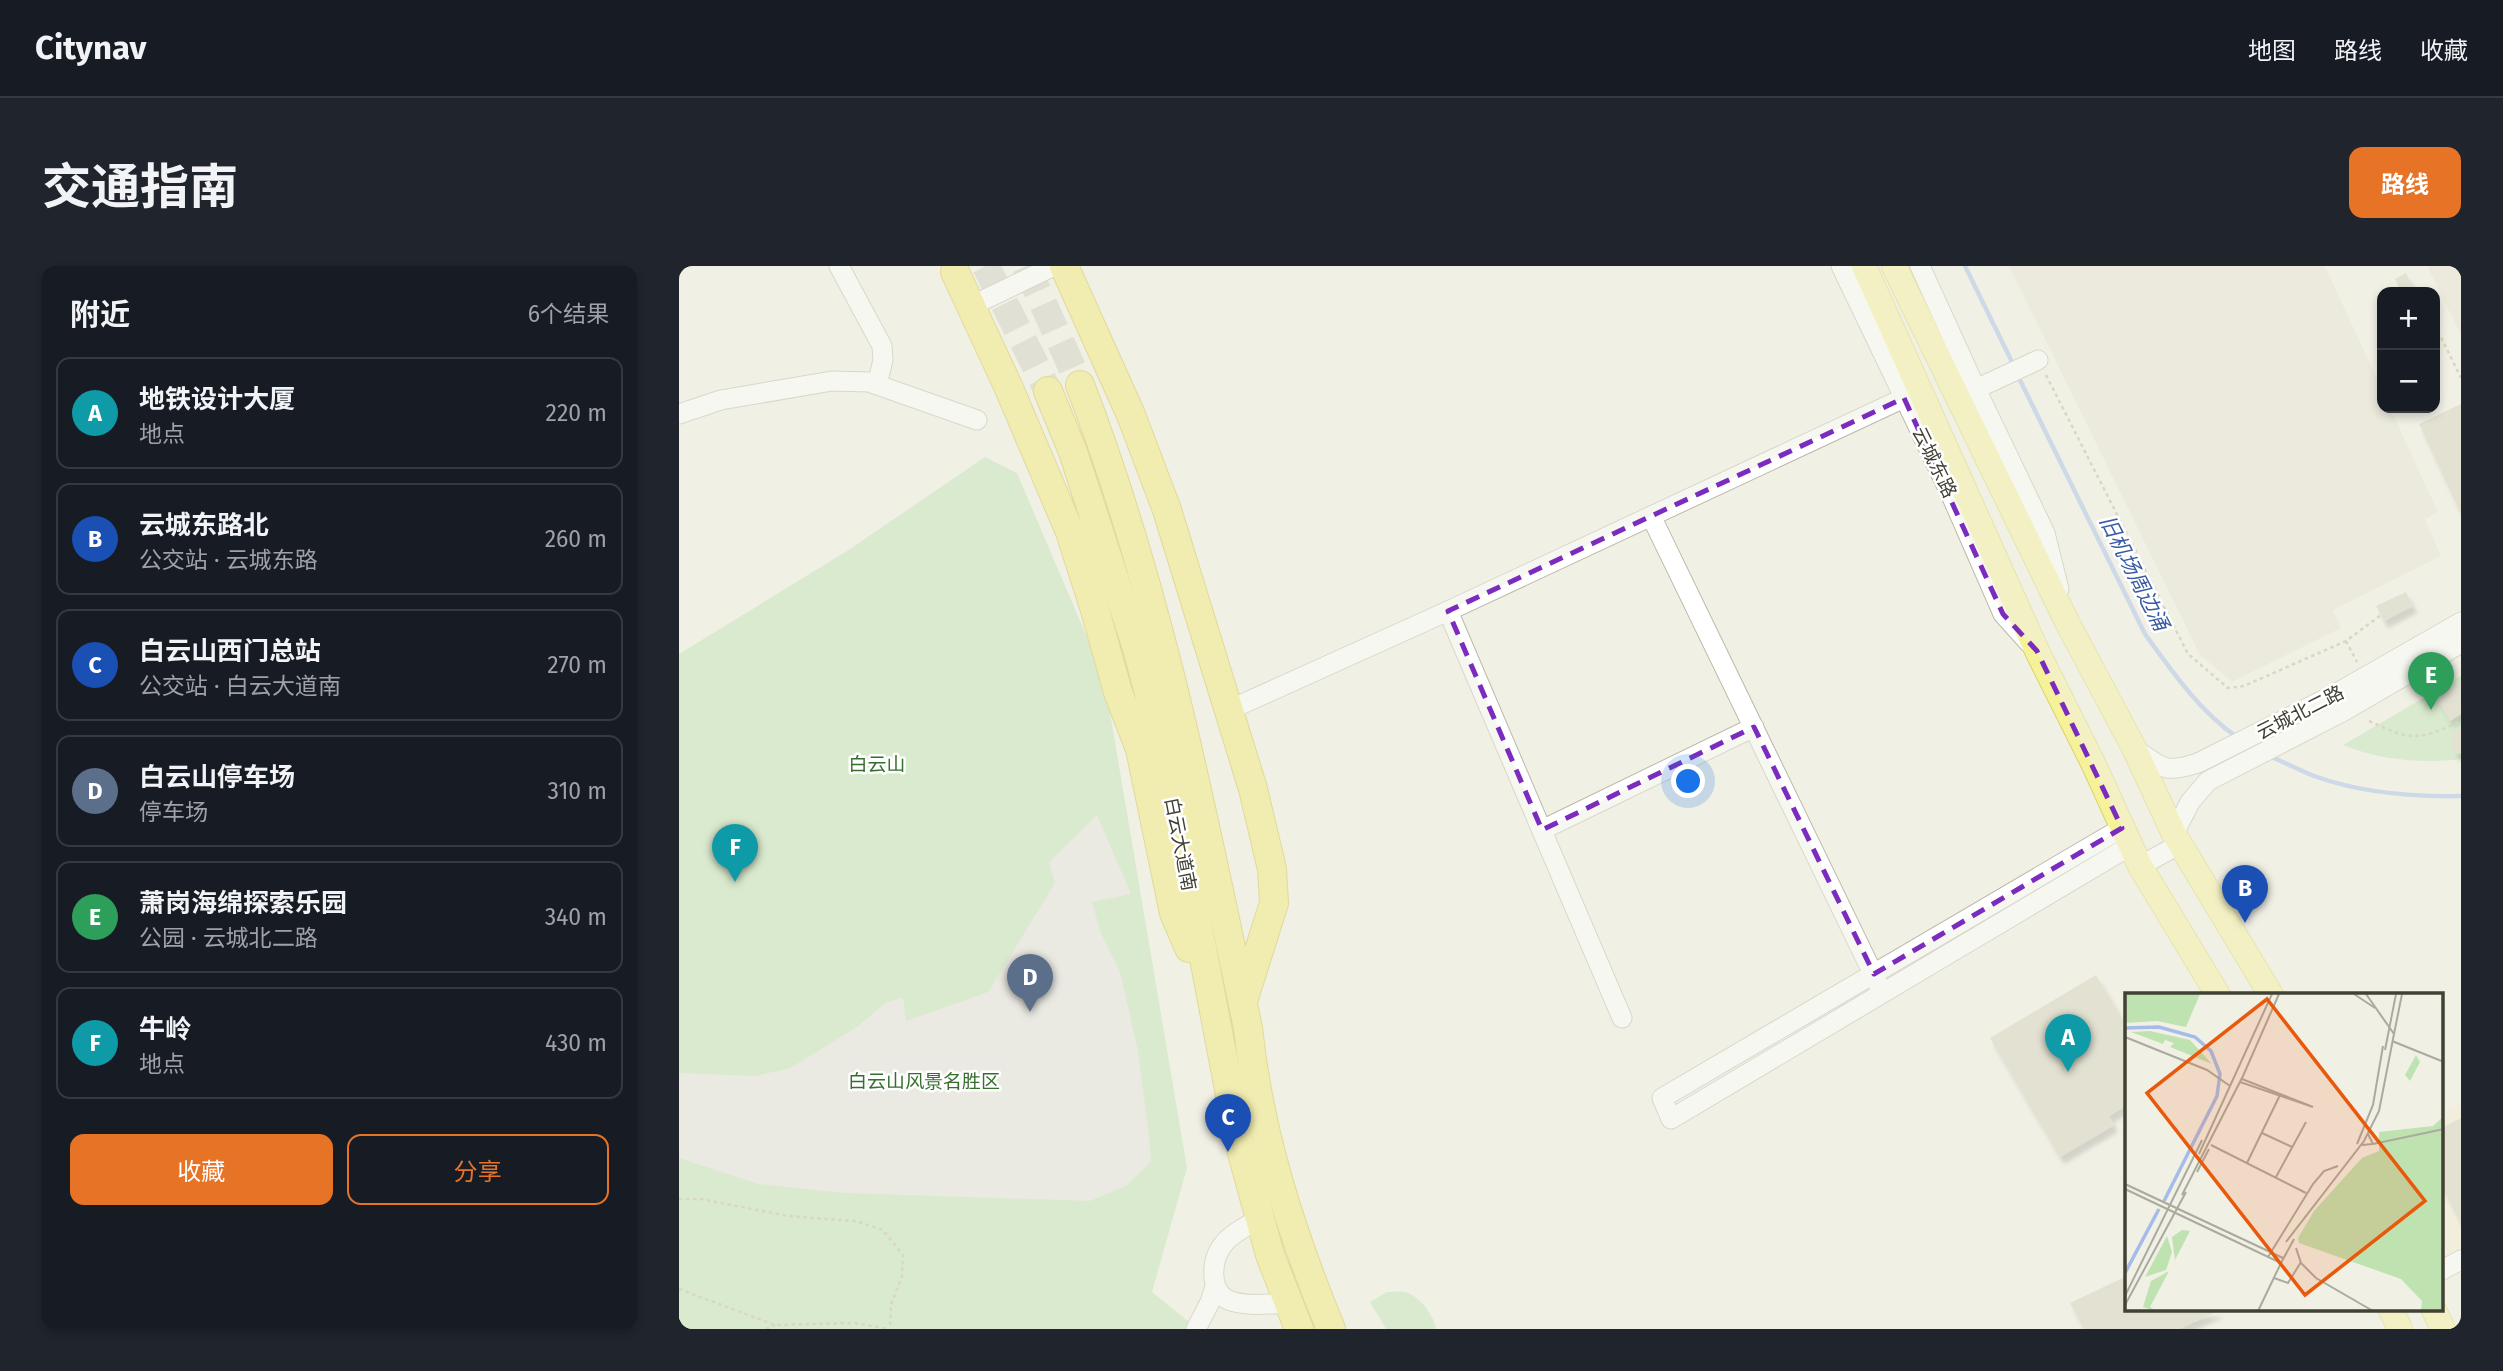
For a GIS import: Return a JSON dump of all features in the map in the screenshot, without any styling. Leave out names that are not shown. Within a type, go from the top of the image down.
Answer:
[{"type":"highway","points":[[1064,266],[1131,415],[1167,510],[1253,789],[1272,869],[1274,903],[1243,1001]]},
{"type":"highway","points":[[959,268],[971,306],[1070,532],[1118,692],[1140,749],[1174,912],[1211,999]]},
{"type":"highway","name":"白云大道南","points":[[1080,384],[1149,588],[1191,762],[1243,1001],[1252,1069],[1268,1149],[1272,1210],[1270,1255],[1294,1316],[1306,1329]]},
{"type":"highway","name":"白云大道南","points":[[1048,391],[1073,452],[1137,648],[1164,754],[1239,1142],[1331,1329]]},
{"type":"highway","name":"白云大道南","points":[[1272,1210],[1310,1240],[1350,1329]]},
{"type":"main road","name":"云城东路","points":[[1864,266],[2037,651],[2131,847],[2217,993]]},
{"type":"main road","points":[[1894,266],[2068,624],[2134,748],[2177,839],[2270,993]]},
{"type":"main road","points":[[2392,1312],[2400,1329]]},
{"type":"main road","points":[[2435,1312],[2443,1329]]},
{"type":"street","points":[[839,266],[882,345],[883,360],[877,385]]},
{"type":"street","points":[[971,306],[1054,266]]},
{"type":"street","name":"云城东路","points":[[1841,266],[1951,495],[2003,614],[2037,651]]},
{"type":"street","points":[[1920,266],[1983,386],[2045,533],[2068,624]]},
{"type":"street","points":[[1983,386],[2038,360]]},
{"type":"street","points":[[679,414],[721,400],[832,381],[869,382],[977,419]]},
{"type":"street","points":[[1229,710],[1904,398]]},
{"type":"street","points":[[1651,516],[1883,993]]},
{"type":"street","points":[[1448,611],[1622,1018]]},
{"type":"street","name":"云城北二路","points":[[2340,703],[2365,677],[2461,622]]},
{"type":"street","name":"云城北二路","points":[[2134,748],[2162,768],[2219,763],[2461,643]]},
{"type":"street","points":[[1542,830],[1753,727]]},
{"type":"street","name":"云城北二路","points":[[2177,839],[2190,802],[2219,763]]},
{"type":"street","points":[[2131,847],[1671,1119],[1662,1098],[1874,974],[2131,847],[2177,839]]},
{"type":"street","points":[[1196,1329],[1215,1287],[1213,1273],[1216,1254],[1223,1243],[1231,1235],[1272,1210]]},
{"type":"street","points":[[2443,1269],[2461,1260]]},
{"type":"street","points":[[1215,1287],[1227,1299],[1294,1316]]},
{"type":"path","points":[[2440,335],[2461,378]]},
{"type":"path","points":[[2038,360],[2188,654],[2228,688],[2243,686],[2346,640],[2381,615]]},
{"type":"path","points":[[2346,640],[2365,677]]},
{"type":"path","points":[[2369,721],[2402,736],[2420,737],[2461,721]]},
{"type":"path","points":[[679,1199],[701,1199],[788,1216],[856,1222],[883,1230],[903,1255],[902,1276],[891,1305],[889,1329],[854,1323],[775,1325],[679,1289]]},
{"type":"path","points":[[766,1329],[775,1325]]},
{"type":"highlighted area","points":[[1904,398],[2003,614],[2037,651],[2122,828],[1874,974],[1754,727],[1542,830],[1448,611]]},
{"type":"shaded area","points":[[2009,266],[2325,266],[2377,379],[2377,413],[2392,413],[2438,512],[2425,519],[2441,556],[2333,610],[2341,628],[2232,682],[2200,655]]},
{"type":"shaded area","points":[[2427,266],[2461,266],[2461,335],[2440,292],[2440,287],[2437,287]]},
{"type":"shaded area","points":[[1097,815],[1131,894],[1092,902],[1101,933],[1120,972],[1138,1051],[1149,1135],[1151,1162],[1126,1186],[1090,1201],[845,1193],[758,1184],[679,1158],[679,1073],[755,1076],[790,1068],[857,1027],[885,1003],[903,997],[906,1021],[988,992],[1055,883],[1049,862]]},
{"type":"shaded area","points":[[2461,1104],[2461,1279],[2443,1241],[2443,1113]]},
{"type":"green space","name":"白云山","points":[[985,457],[1017,473],[1104,677],[1187,1168],[1152,1292],[1198,1329],[679,1329],[679,654],[847,551]]},
{"type":"green space","points":[[2461,676],[2461,759],[2401,760],[2343,745]]},
{"type":"green space","points":[[1387,1292],[1406,1292],[1416,1298],[1429,1312],[1436,1329],[1386,1329],[1370,1302]]},
{"type":"building","points":[[2406,273],[2413,287],[2399,287],[2395,279]]},
{"type":"building","points":[[2461,404],[2461,514],[2419,424]]},
{"type":"building","points":[[2406,592],[2413,606],[2384,621],[2376,606]]},
{"type":"building","points":[[2461,682],[2461,714],[2450,721],[2436,697]]},
{"type":"building","points":[[2461,730],[2461,753],[2454,754],[2452,731]]},
{"type":"building","points":[[2096,975],[2125,1024],[2125,1106],[2109,1116],[2114,1125],[2060,1157],[1990,1038]]},
{"type":"building","points":[[2461,1118],[2461,1223],[2443,1189],[2443,1127]]},
{"type":"building","points":[[2125,1277],[2125,1312],[2216,1312],[2179,1329],[2084,1329],[2070,1303]]},
{"type":"waterway","name":"旧机场周边涌","points":[[1965,266],[2014,366]]},
{"type":"waterway","name":"旧机场周边涌","points":[[2017,374],[2145,634],[2198,703],[2237,737]]},
{"type":"waterway","name":"旧机场周边涌","points":[[2269,756],[2314,776],[2368,790],[2405,795],[2461,796]]},
{"type":"tunnel","points":[[986,266],[1048,391]]},
{"type":"tunnel","points":[[1026,266],[1080,385]]},
{"type":"place","name":"萧岗海绵探索乐园","points":[[2431,710]]},
{"type":"place","name":"牛岭","points":[[735,882]]},
{"type":"place","name":"云城东路北","points":[[2245,923]]},
{"type":"place","name":"白云山停车场","points":[[1030,1012]]},
{"type":"place","name":"地铁设计大厦","points":[[2068,1072]]},
{"type":"place","name":"白云山西门总站","points":[[1228,1152]]},
{"type":"park label","name":"白云山风景名胜区","points":[[924,1081]]}]
